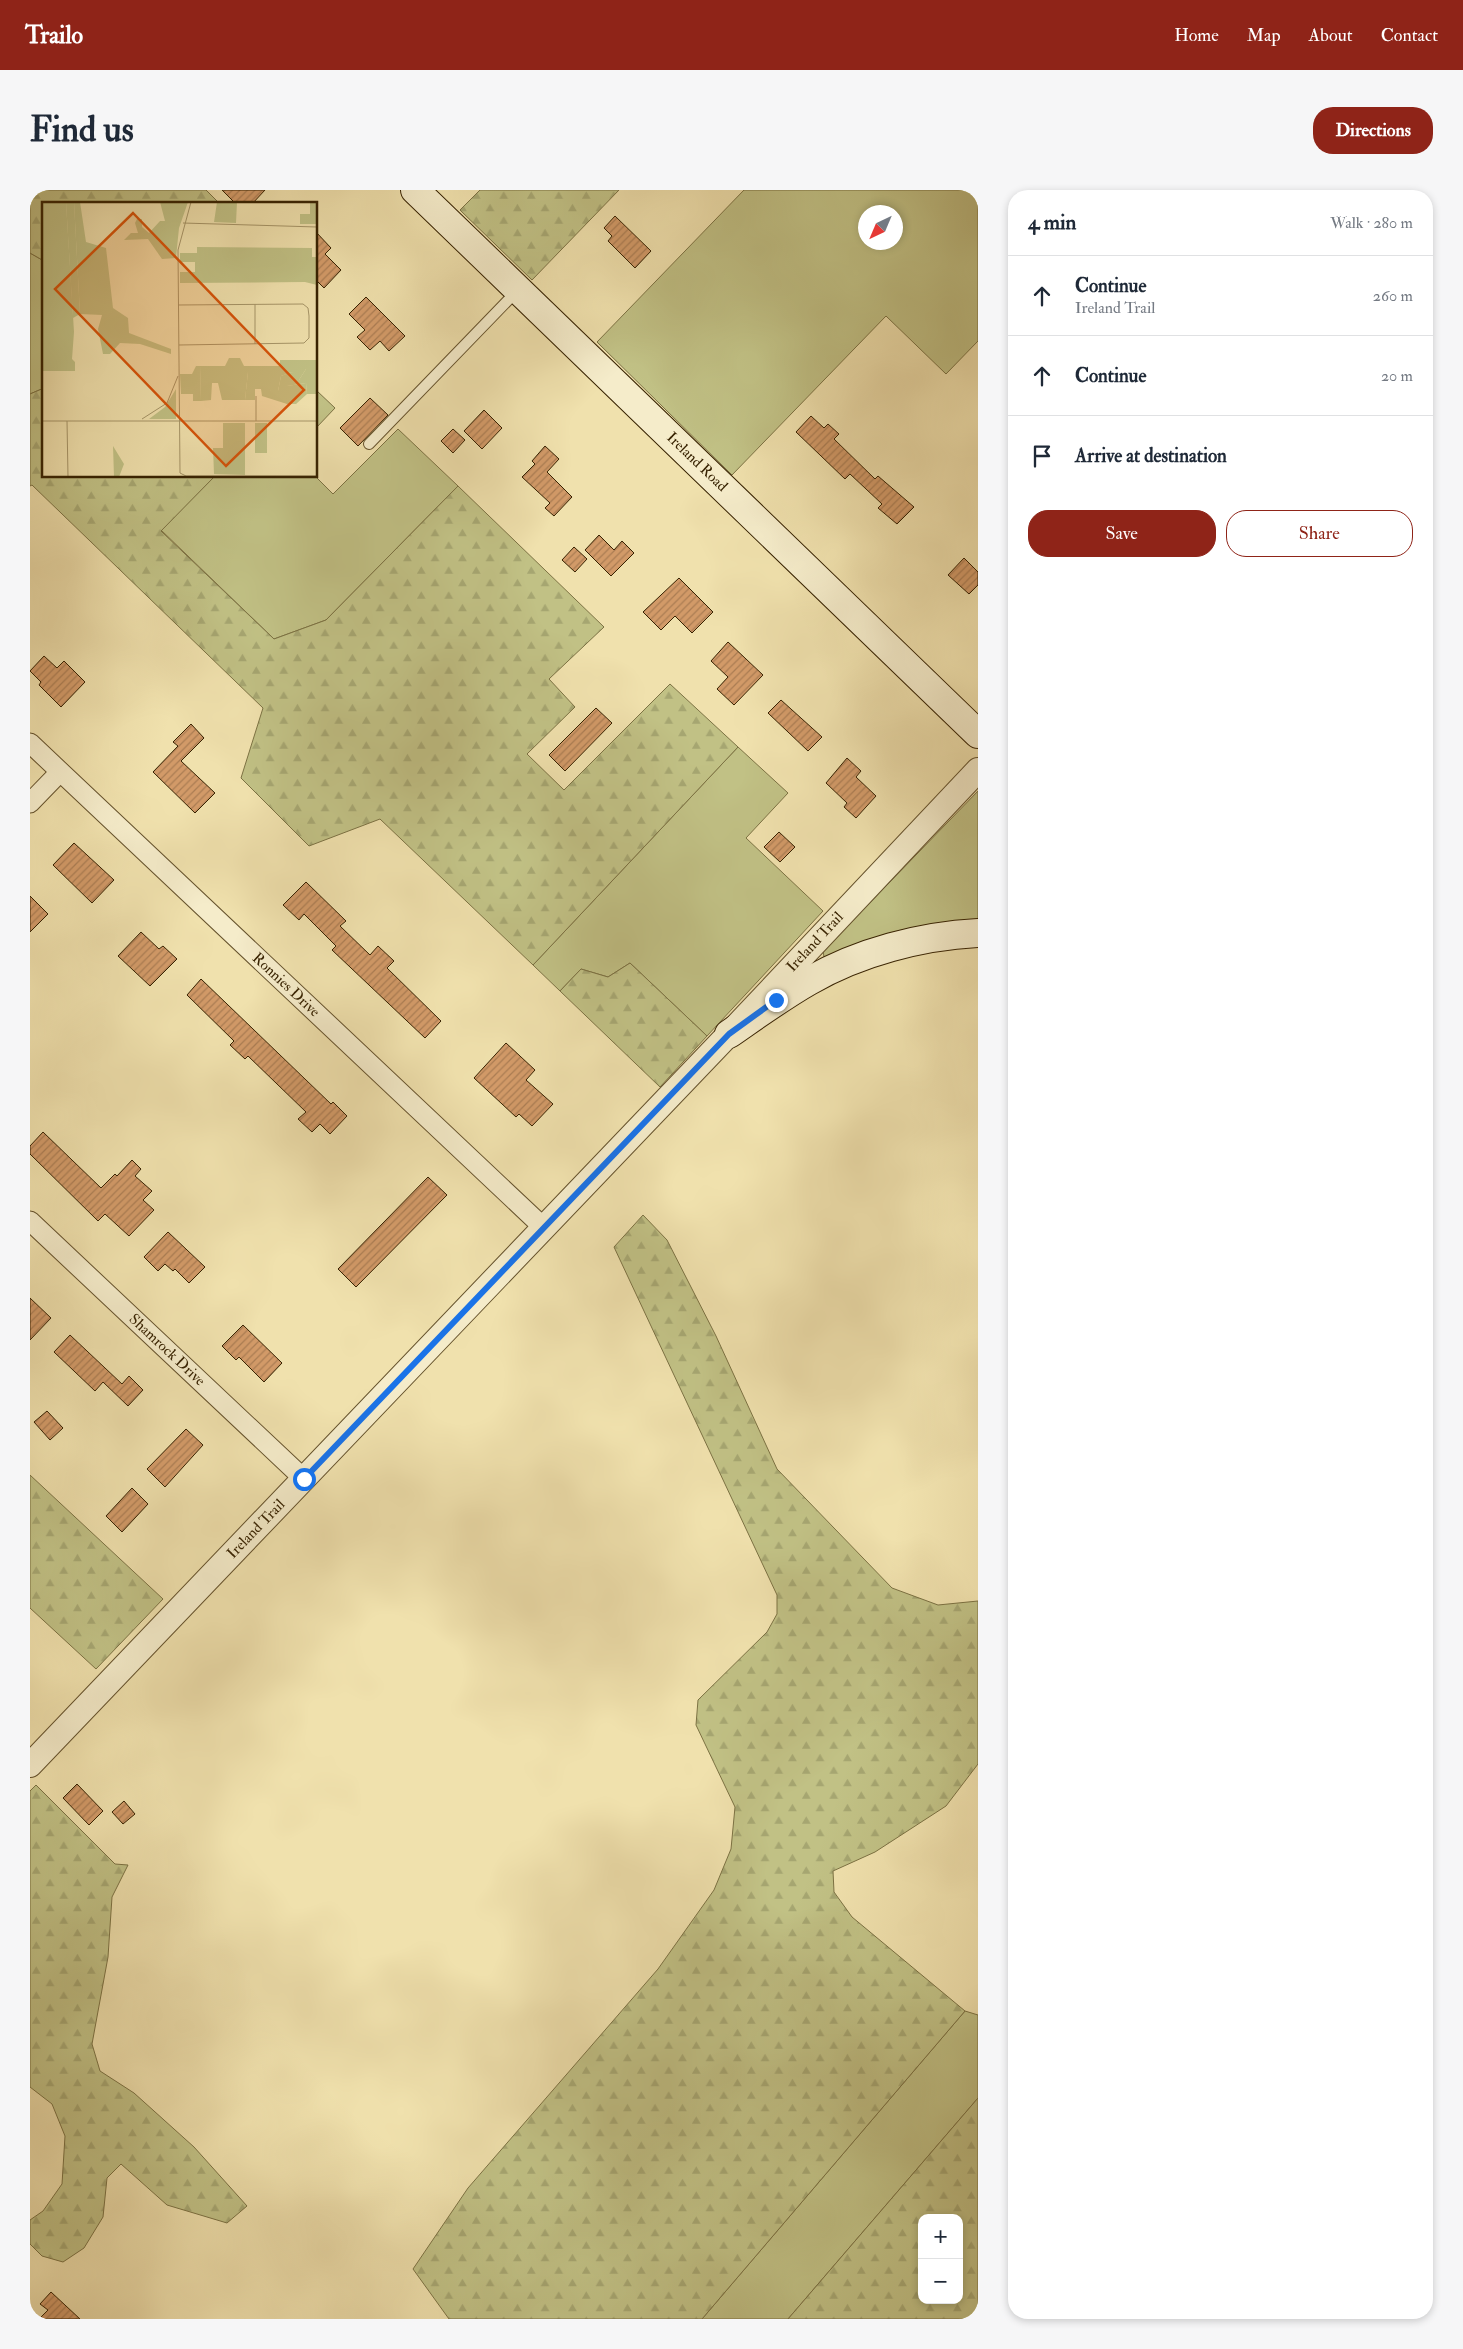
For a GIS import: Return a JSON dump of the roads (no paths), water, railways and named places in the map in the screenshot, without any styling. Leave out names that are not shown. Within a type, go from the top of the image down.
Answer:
[{"type":"main road","name":"Ireland Road","points":[[415,190],[978,734]]},
{"type":"main road","points":[[729,1034],[776,1000],[811,979],[848,963],[890,948],[927,939],[978,933]]},
{"type":"street","name":"Ronnies Drive","points":[[30,743],[543,1227]]},
{"type":"street","name":"Ireland Trail","points":[[30,1765],[729,1034],[978,770]]},
{"type":"street","points":[[30,803],[60,772]]},
{"type":"street","name":"Shamrock Drive","points":[[30,1221],[304,1479]]},
{"type":"lane","points":[[369,444],[518,290]]}]
